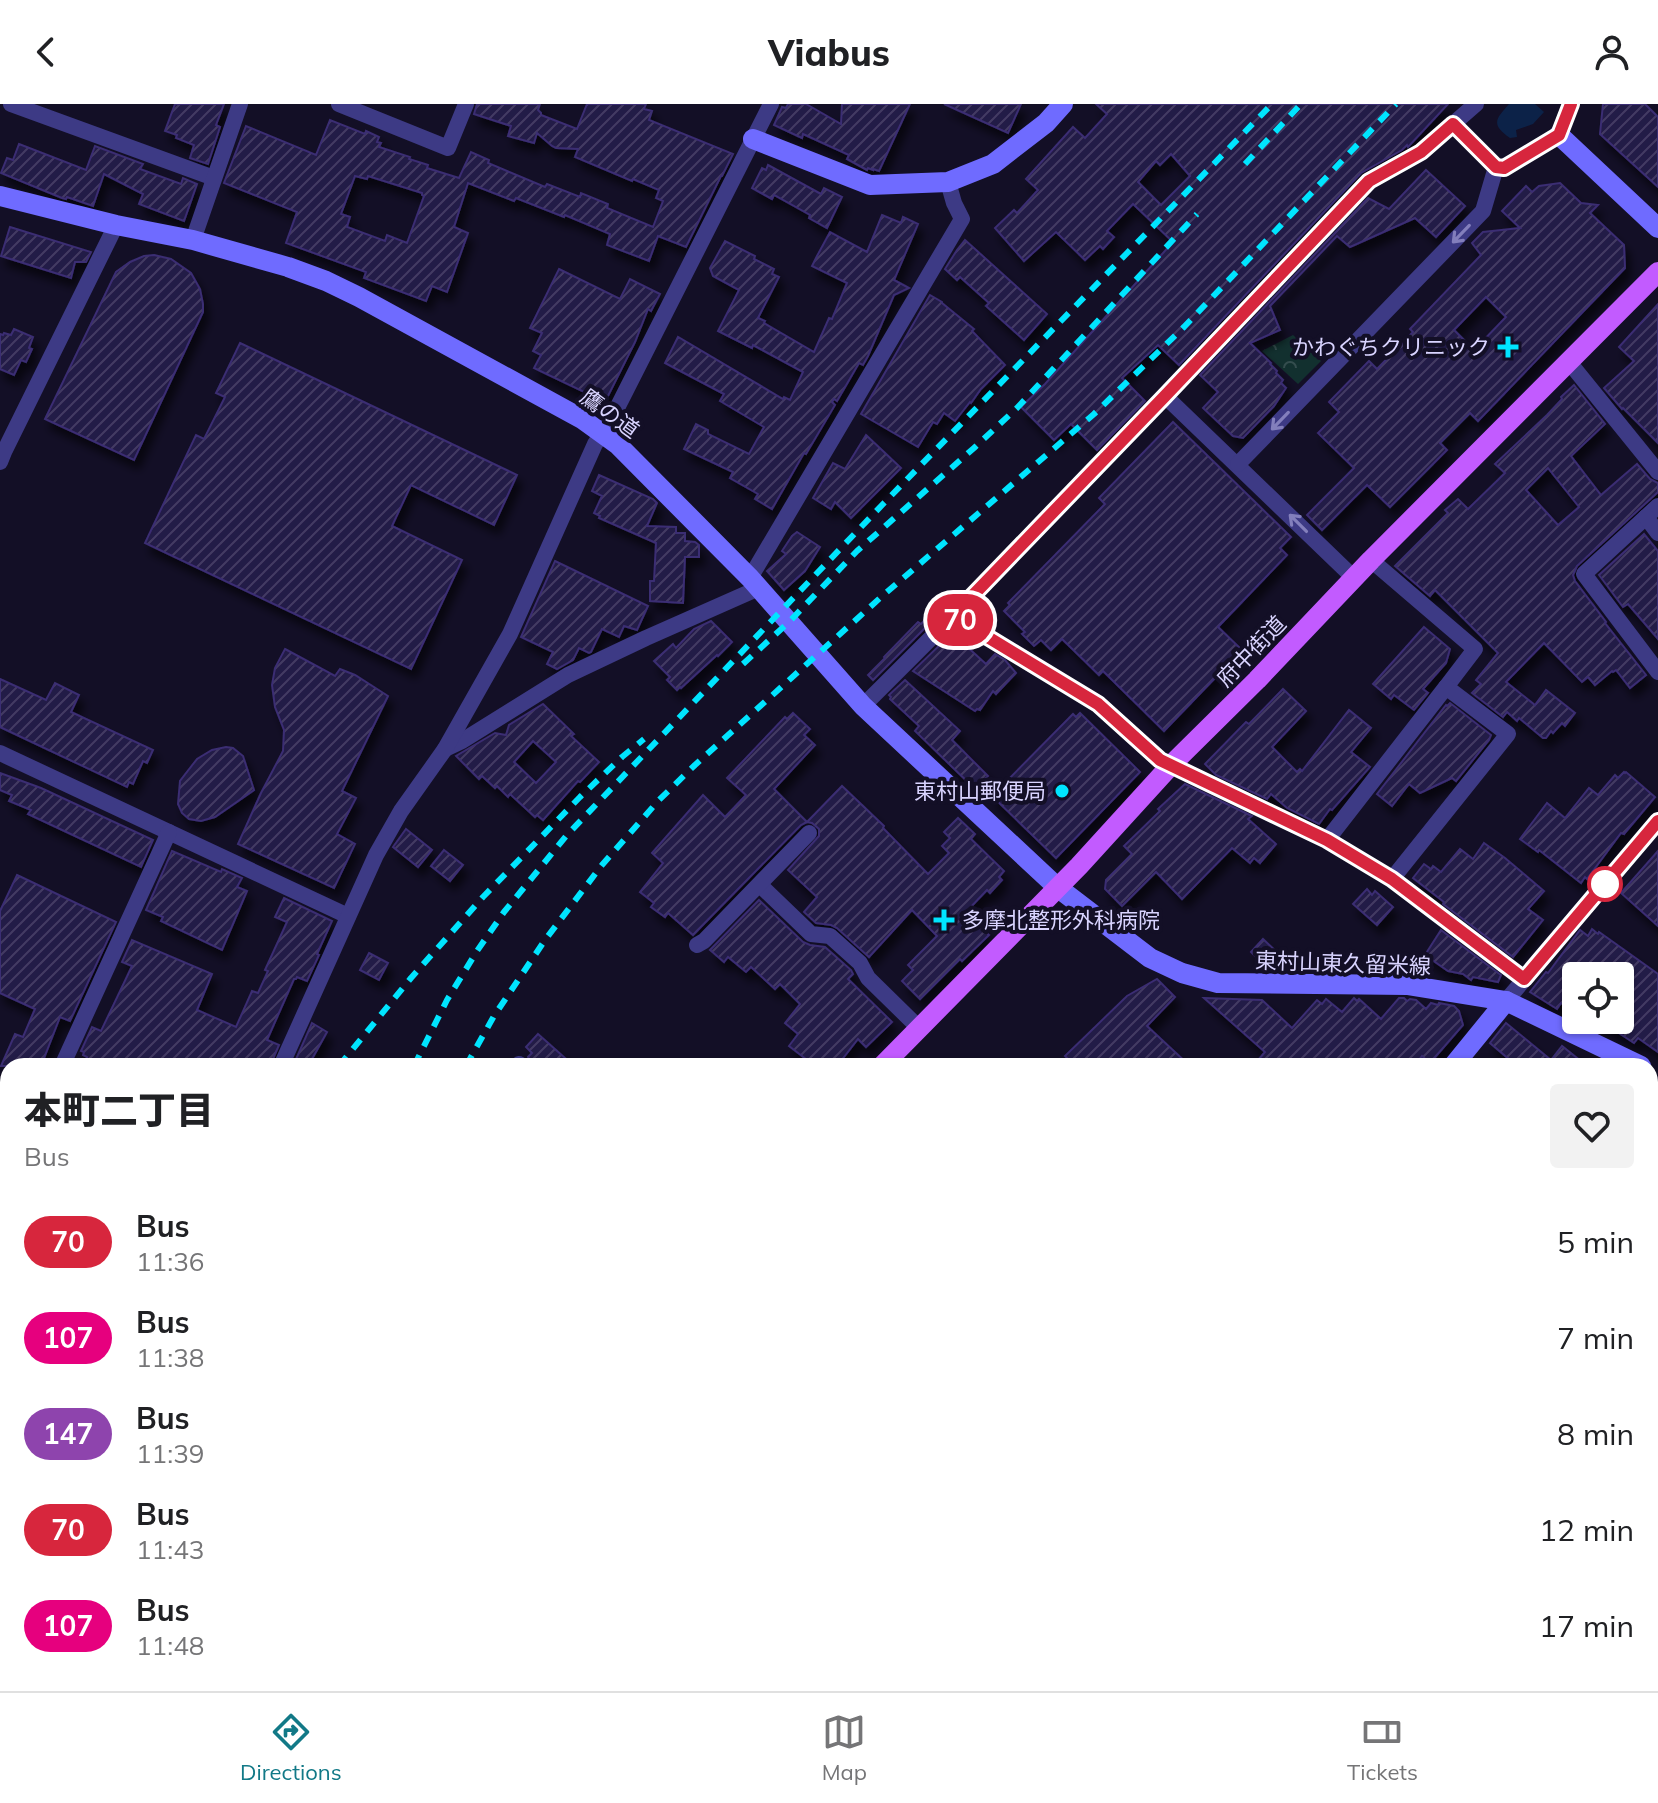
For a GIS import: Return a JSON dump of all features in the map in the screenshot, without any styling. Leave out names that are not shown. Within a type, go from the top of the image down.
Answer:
[{"type":"main road","name":"府中街道","points":[[890,1058],[1079,866],[1172,764],[1371,560],[1658,272]]},
{"type":"street","points":[[11,104],[214,178]]},
{"type":"street","points":[[193,240],[240,104]]},
{"type":"street","points":[[339,104],[448,148],[466,104]]},
{"type":"street","points":[[285,1058],[376,855],[401,811],[445,749],[510,634],[595,444],[618,407],[771,104]]},
{"type":"street","points":[[753,139],[870,185],[948,182],[993,164],[1046,123],[1063,104]]},
{"type":"street","points":[[863,706],[1369,181],[1421,152],[1476,104]]},
{"type":"street","points":[[1453,124],[1496,167],[1504,168],[1559,135],[1571,104]]},
{"type":"street","points":[[1559,135],[1658,228]]},
{"type":"street","points":[[1238,464],[1483,211],[1496,167]]},
{"type":"street","points":[[445,749],[568,675],[754,583],[962,219],[948,182]]},
{"type":"street","name":"鷹の道","points":[[0,196],[116,225],[193,240],[326,281],[603,432],[754,583],[863,706],[1057,887]]},
{"type":"street","points":[[0,462],[116,225]]},
{"type":"street","points":[[1569,362],[1658,472]]},
{"type":"street","points":[[1165,396],[1354,578]]},
{"type":"street","points":[[1658,533],[1652,512],[1584,574],[1658,672]]},
{"type":"street","points":[[1327,840],[1475,649],[1371,560]]},
{"type":"street","points":[[953,616],[1098,704],[1160,760],[1327,840],[1392,879],[1524,979]]},
{"type":"street","points":[[1392,879],[1508,734],[1446,687]]},
{"type":"street","points":[[0,753],[348,916]]},
{"type":"street","points":[[1460,1058],[1658,821]]},
{"type":"street","points":[[71,1058],[169,832]]},
{"type":"street","points":[[697,945],[809,833]]},
{"type":"street","points":[[760,885],[811,934],[830,936],[860,963],[868,978],[919,1028]]},
{"type":"street","name":"東村山東久留米線","points":[[1057,887],[1150,958],[1182,973],[1218,983],[1407,985],[1506,1001],[1624,1058]]},
{"type":"green space","points":[[1293,335],[1321,361],[1298,384],[1262,351]]},
{"type":"water","points":[[1509,104],[1535,104],[1544,112],[1533,124],[1516,130],[1517,137],[1510,138],[1497,122]]},
{"type":"building","points":[[175,104],[224,104],[208,164],[190,158],[194,145],[165,131]]},
{"type":"building","points":[[477,104],[540,104],[538,110],[541,115],[577,129],[587,104],[646,104],[644,109],[652,111],[649,120],[733,154],[686,247],[658,236],[649,261],[607,245],[610,234],[565,215],[516,198],[514,201],[468,183],[454,227],[468,233],[447,292],[432,286],[426,301],[364,278],[366,272],[286,243],[297,212],[224,183],[246,126],[316,155],[330,120],[379,137],[379,147],[410,157],[428,165],[427,168],[459,178],[471,152],[489,160],[488,163],[545,187],[547,184],[580,197],[581,193],[608,204],[607,208],[653,227],[663,201],[656,198],[659,190],[575,157],[578,149],[556,148],[537,133],[534,143],[508,136],[511,126],[474,114]],"holes":[[[355,176],[367,179],[368,176],[424,196],[407,243],[387,235],[385,241],[347,227],[350,217],[341,214]]]},
{"type":"building","points":[[788,104],[806,104],[841,124],[842,104],[910,104],[879,171],[867,170],[847,159],[849,155],[803,134],[802,138],[774,125],[782,107],[786,108]]},
{"type":"building","points":[[944,104],[1021,104],[1008,133]]},
{"type":"building","points":[[1096,104],[1448,104],[1408,147],[1361,173],[1179,365],[1158,345],[1122,378],[1145,401],[1097,450],[1071,424],[1054,440],[1021,407],[1173,242],[1133,204],[1107,231],[1114,237],[1103,249],[1100,246],[1085,260],[1056,232],[1024,261],[995,228],[1014,210],[1017,213],[1038,190],[1026,179],[1073,127],[1085,138],[1107,114]],"holes":[[[1171,154],[1190,176],[1161,205],[1138,182],[1156,161],[1160,165]]]},
{"type":"building","points":[[1603,104],[1645,104],[1658,117],[1658,187],[1600,134]]},
{"type":"building","points":[[19,144],[86,170],[95,146],[143,164],[140,169],[181,184],[183,178],[197,184],[184,221],[139,204],[143,194],[104,174],[93,206],[62,198],[1,173],[7,158],[13,160]]},
{"type":"building","points":[[768,165],[821,194],[824,188],[842,197],[827,228],[774,195],[772,199],[752,188],[762,168],[766,170]]},
{"type":"building","points":[[1426,170],[1465,206],[1436,237],[1415,218],[1350,247],[1337,236],[1270,306],[1280,330],[1250,343],[1271,363],[1286,388],[1274,406],[1243,438],[1233,436],[1203,408],[1218,392],[1200,375],[1368,198],[1389,209]]},
{"type":"building","points":[[1560,183],[1581,203],[1598,205],[1590,213],[1624,245],[1625,268],[1478,421],[1470,413],[1440,443],[1447,450],[1390,507],[1367,485],[1322,530],[1307,515],[1354,468],[1318,433],[1339,412],[1329,402],[1369,361],[1377,369],[1413,332],[1410,329],[1481,255],[1472,243],[1483,232],[1520,228],[1502,211],[1526,186],[1532,192],[1539,186]],"holes":[[[1486,297],[1506,317],[1474,350],[1454,330]]]},
{"type":"building","points":[[882,215],[901,223],[903,217],[918,224],[894,280],[909,288],[894,295],[863,365],[859,363],[837,401],[834,399],[832,402],[835,405],[772,509],[755,499],[758,494],[730,478],[733,472],[684,449],[696,424],[708,430],[708,434],[749,454],[764,427],[720,401],[724,394],[665,363],[678,337],[783,399],[790,400],[803,372],[753,345],[752,348],[718,331],[739,290],[713,276],[710,268],[725,241],[774,269],[772,274],[779,277],[758,318],[814,352],[847,283],[812,266],[830,232],[867,252]]},
{"type":"building","points":[[10,227],[91,252],[86,262],[75,262],[71,278],[1,256]]},
{"type":"building","points":[[965,240],[1047,314],[1024,340],[986,306],[989,303],[960,277],[957,280],[945,269]]},
{"type":"building","points":[[154,255],[171,259],[191,273],[200,289],[203,312],[134,460],[45,419],[116,272],[130,262]]},
{"type":"building","points":[[559,269],[620,299],[630,279],[660,294],[651,311],[648,309],[605,402],[534,368],[541,355],[533,351],[542,333],[530,328]]},
{"type":"building","points":[[930,295],[974,329],[972,331],[1005,365],[955,421],[944,413],[937,424],[933,422],[918,447],[861,414]]},
{"type":"building","points":[[1658,304],[1658,443],[1604,388],[1634,361],[1619,347]]},
{"type":"building","points":[[14,329],[33,337],[26,362],[21,360],[14,375],[0,369],[0,334],[11,335]]},
{"type":"building","points":[[240,343],[517,475],[494,525],[411,485],[392,526],[462,560],[411,669],[145,543],[196,435],[204,439],[225,397],[216,393]]},
{"type":"building","points":[[1574,385],[1605,424],[1571,456],[1601,495],[1637,464],[1650,479],[1658,483],[1658,492],[1577,566],[1573,575],[1605,623],[1646,675],[1630,688],[1616,670],[1595,685],[1588,677],[1582,682],[1544,643],[1506,682],[1535,705],[1546,690],[1575,713],[1565,726],[1562,723],[1543,738],[1519,718],[1517,721],[1507,712],[1503,717],[1472,693],[1481,684],[1476,680],[1498,653],[1435,590],[1430,596],[1395,566],[1458,499],[1468,509],[1505,473],[1495,464],[1547,415]],"holes":[[[1548,468],[1579,507],[1558,525],[1526,490]]]},
{"type":"building","points":[[1173,422],[1291,537],[1280,548],[1287,555],[1218,627],[1242,650],[1164,731],[1103,671],[1099,675],[1062,639],[1051,650],[1041,640],[1034,646],[1004,611],[1010,605],[1008,603],[1105,504],[1099,498]]},
{"type":"building","points":[[866,435],[901,468],[851,518],[835,502],[831,509],[813,498],[833,463],[845,469]]},
{"type":"building","points":[[599,475],[657,503],[647,526],[676,527],[676,533],[685,533],[685,541],[699,545],[699,557],[685,557],[683,603],[650,601],[656,543],[594,513],[602,496],[592,491]]},
{"type":"building","points":[[797,532],[820,547],[805,571],[784,590],[767,571],[786,554],[782,551]]},
{"type":"building","points":[[1644,534],[1658,551],[1658,639],[1628,604],[1623,607],[1599,575]]},
{"type":"building","points":[[555,561],[648,606],[637,630],[624,626],[619,637],[602,629],[591,652],[579,648],[573,660],[557,669],[547,664],[553,652],[521,637]]},
{"type":"building","points":[[928,617],[932,621],[873,680],[868,675],[918,622],[921,624]]},
{"type":"building","points":[[711,621],[732,642],[677,690],[667,680],[670,677],[654,661],[673,644],[676,648],[694,629]]},
{"type":"building","points":[[1424,627],[1450,649],[1446,663],[1423,689],[1428,693],[1414,710],[1394,695],[1391,699],[1373,684]]},
{"type":"building","points":[[952,633],[986,664],[995,654],[1016,673],[996,694],[993,691],[980,710],[975,711],[913,671]]},
{"type":"building","points":[[285,649],[335,676],[340,669],[355,675],[388,696],[342,791],[356,798],[337,834],[355,844],[334,888],[238,844],[283,751],[284,730],[275,707],[272,685],[275,668]]},
{"type":"building","points":[[0,679],[46,700],[55,683],[79,695],[71,712],[153,750],[147,763],[143,761],[133,784],[129,782],[127,787],[0,727]]},
{"type":"building","points":[[905,680],[960,731],[952,740],[988,776],[975,789],[915,731],[919,726],[890,699],[889,695]]},
{"type":"building","points":[[1283,689],[1306,711],[1272,747],[1297,772],[1302,771],[1349,710],[1371,728],[1351,752],[1370,767],[1319,824],[1287,808],[1271,794],[1267,799],[1216,775],[1205,764]]},
{"type":"building","points":[[1450,703],[1491,735],[1489,740],[1456,781],[1452,778],[1420,793],[1409,784],[1392,806],[1377,794]]},
{"type":"building","points":[[543,704],[599,762],[543,820],[482,776],[479,779],[456,756],[495,733],[506,735],[509,725]],"holes":[[[533,741],[556,762],[536,783],[514,762]]]},
{"type":"building","points":[[793,713],[810,729],[804,735],[815,745],[774,789],[807,822],[693,935],[668,913],[665,917],[651,907],[654,903],[640,892],[663,863],[652,853],[703,795],[725,817],[746,795],[727,778],[785,717],[787,719]]},
{"type":"building","name":"東村山郵便局","points":[[1080,713],[1140,772],[1056,858],[992,796],[1073,714],[1076,717]]},
{"type":"building","points":[[226,747],[243,756],[254,790],[215,817],[201,821],[189,819],[178,804],[180,781],[197,759],[212,750]]},
{"type":"building","points":[[1624,772],[1655,797],[1581,883],[1520,839],[1547,803],[1565,818],[1589,788],[1598,795],[1615,775],[1618,778]]},
{"type":"building","points":[[0,773],[41,788],[153,840],[141,867],[28,814],[31,810],[9,801],[12,795],[0,790]]},
{"type":"building","points":[[1185,784],[1252,816],[1248,819],[1276,844],[1260,863],[1254,858],[1250,863],[1232,848],[1182,899],[1156,872],[1122,906],[1105,889],[1106,880],[1132,854],[1124,846]]},
{"type":"building","points":[[842,786],[928,874],[949,853],[942,846],[950,838],[944,832],[958,818],[975,834],[971,839],[1004,871],[999,877],[1002,880],[990,893],[987,890],[966,912],[989,935],[920,999],[902,981],[913,970],[908,965],[937,936],[912,910],[869,957],[837,928],[816,923],[804,912],[817,897],[788,870],[819,836],[819,829],[807,822]]},
{"type":"building","points":[[406,829],[432,850],[418,867],[393,847]]},
{"type":"building","points":[[1484,843],[1544,891],[1528,909],[1543,920],[1513,957],[1413,878],[1424,864],[1441,872],[1460,849],[1473,859]]},
{"type":"building","points":[[444,850],[463,865],[450,881],[431,866]]},
{"type":"building","points":[[172,851],[242,878],[237,887],[247,891],[222,950],[161,921],[163,917],[146,910]]},
{"type":"building","points":[[1658,851],[1658,926],[1621,893]]},
{"type":"building","points":[[17,875],[116,922],[70,1021],[60,1017],[44,1058],[4,1058],[15,1034],[23,1037],[35,1009],[0,993],[0,911]]},
{"type":"building","points":[[1367,889],[1372,895],[1375,891],[1393,907],[1377,925],[1353,904]]},
{"type":"building","points":[[284,898],[332,921],[307,981],[297,977],[294,979],[267,1040],[279,1045],[273,1058],[87,1058],[83,1055],[81,1051],[92,1027],[101,1031],[132,966],[122,962],[132,940],[212,974],[197,1010],[236,1027],[252,991],[258,993],[287,922],[275,917]]},
{"type":"building","points":[[759,900],[803,942],[825,947],[851,970],[853,974],[848,979],[892,1022],[866,1047],[858,1039],[843,1058],[805,1058],[789,1046],[798,1034],[785,1023],[800,1004],[780,984],[775,989],[751,967],[746,972],[728,957],[724,962],[710,950]]},
{"type":"building","points":[[1592,929],[1599,932],[1658,974],[1658,1052],[1638,1038],[1634,1043],[1620,1034],[1634,1034],[1634,962],[1562,962],[1562,1004],[1557,1009],[1530,992],[1580,930],[1588,936]]},
{"type":"building","points":[[1441,930],[1501,975],[1498,982],[1473,977],[1471,980],[1463,974],[1448,971],[1425,955]]},
{"type":"building","points":[[1263,939],[1280,955],[1267,968],[1251,952]]},
{"type":"building","points":[[369,953],[388,963],[379,980],[360,970]]},
{"type":"building","points":[[1157,979],[1175,997],[1147,1026],[1181,1058],[1065,1056],[1127,996]]},
{"type":"building","points":[[1204,998],[1262,1000],[1292,1028],[1317,1000],[1322,1004],[1326,999],[1342,1012],[1354,998],[1359,999],[1381,1019],[1399,998],[1404,998],[1407,1001],[1416,1000],[1426,1009],[1431,1003],[1454,1006],[1463,1025],[1434,1058],[1260,1058],[1265,1052]]},
{"type":"building","points":[[312,1023],[327,1032],[313,1058],[297,1058]]},
{"type":"building","points":[[1506,1023],[1549,1058],[1508,1058],[1490,1043]]},
{"type":"building","points":[[538,1034],[565,1058],[529,1058],[532,1053],[526,1047]]},
{"type":"building","points":[[1562,1046],[1577,1058],[1553,1058]]},
{"type":"railway","points":[[418,1058],[447,1000],[477,951],[504,912],[567,835],[1272,104]]},
{"type":"railway","points":[[1245,164],[1301,104]]},
{"type":"railway","points":[[470,1058],[494,1016],[545,940],[602,865],[659,800],[880,598],[1094,414],[1184,327],[1396,104]]},
{"type":"railway","points":[[743,664],[789,622],[857,551],[1017,408],[1197,214]]},
{"type":"railway","points":[[346,1058],[483,897],[580,797],[644,739]]},
{"type":"bus line","name":"70","points":[[1571,104],[1559,135],[1504,168],[1496,167],[1453,124],[1421,152],[1369,181],[953,616],[1098,704],[1160,760],[1327,840],[1392,879],[1524,979],[1658,821]]},
{"type":"place","name":"かわぐちクリニック","points":[[1508,347]]},
{"type":"place","name":"東村山郵便局","points":[[1062,791]]},
{"type":"place","name":"多摩北整形外科病院","points":[[944,920]]}]
